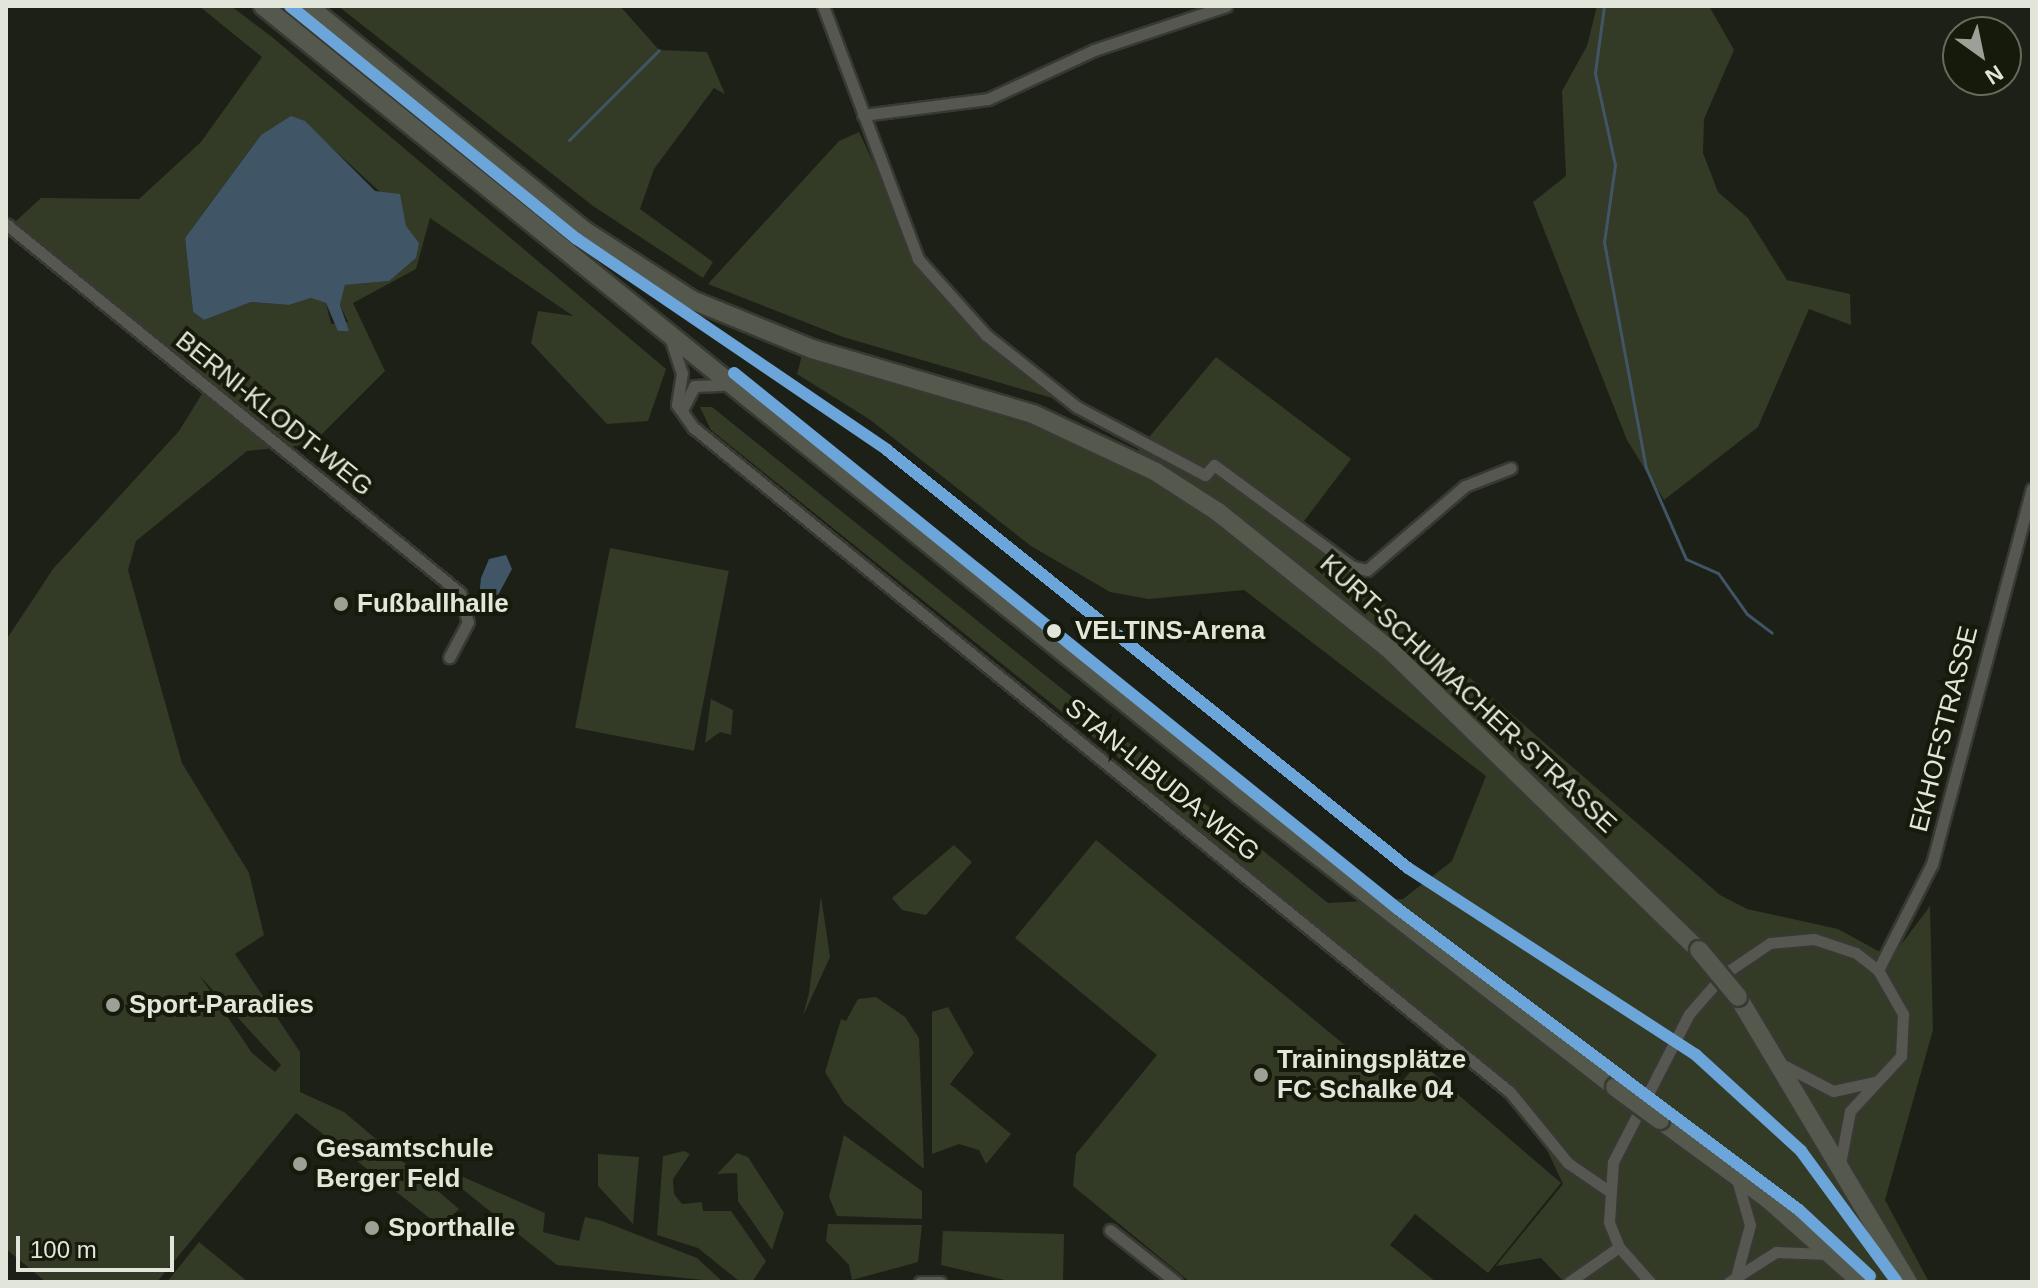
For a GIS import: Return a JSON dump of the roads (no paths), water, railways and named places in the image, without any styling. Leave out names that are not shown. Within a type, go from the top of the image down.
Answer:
[{"type":"main road","points":[[263,6],[1240,795],[1615,1087],[1736,1176],[1838,1259],[1861,1282]]},
{"type":"main road","name":"KURT-SCHUMACHER-STRASSE","points":[[308,6],[585,231],[692,300],[812,349],[1033,414],[1156,472],[1218,512],[1388,648],[1699,950],[1738,997],[1780,1062],[1908,1282]]},
{"type":"street","points":[[823,6],[863,115],[988,99],[1094,50],[1226,6]]},
{"type":"street","name":"KURT-SCHUMACHER-STRASSE","points":[[863,115],[912,248],[946,298],[1077,407],[1205,475],[1214,465],[1353,567],[1367,570],[1465,486],[1511,468]]},
{"type":"street","name":"BERNI-KLODT-WEG","points":[[6,224],[460,593],[468,622],[449,657]]},
{"type":"street","points":[[667,333],[681,364],[682,413]]},
{"type":"street","points":[[682,413],[688,392],[702,382],[736,387]]},
{"type":"street","name":"STAN-LIBUDA-WEG","points":[[682,413],[1510,1092],[1568,1163],[1606,1189]]},
{"type":"street","name":"EKHOFSTRASSE","points":[[1878,970],[1928,877],[2032,489]]},
{"type":"street","points":[[1650,1282],[1619,1247],[1606,1189],[1664,1053],[1724,974],[1770,943],[1793,939],[1836,944],[1878,970],[1894,992],[1906,1036],[1901,1056],[1850,1111],[1840,1166]]},
{"type":"street","points":[[1780,1062],[1833,1091],[1880,1081]]},
{"type":"street","points":[[1732,1280],[1750,1225],[1736,1176]]},
{"type":"street","points":[[1110,1230],[1176,1282]]},
{"type":"street","points":[[1569,1282],[1619,1247]]},
{"type":"street","points":[[1732,1280],[1776,1252],[1838,1259]]},
{"type":"street","points":[[920,1282],[940,1282]]},
{"type":"water","points":[[291,116],[305,121],[375,191],[400,194],[406,226],[419,243],[416,258],[389,281],[345,285],[340,305],[349,331],[338,331],[326,303],[311,298],[289,305],[251,302],[204,320],[193,312],[185,238],[261,135]]},
{"type":"water","points":[[506,555],[512,569],[491,608],[479,598],[481,578],[489,559]]},
{"type":"waterway","points":[[1604,6],[1595,73],[1615,165],[1604,242],[1646,468],[1686,559],[1718,573],[1747,614],[1772,633]]},
{"type":"waterway","points":[[569,140],[659,50]]},
{"type":"tram line","points":[[508,183],[537,214]]},
{"type":"place","name":"Fußballhalle","points":[[341,604]]},
{"type":"place","name":"VELTINS-Arena","points":[[1054,631]]},
{"type":"place","name":"Sport-Paradies","points":[[113,1005]]},
{"type":"place","name":"Trainingsplätze FC Schalke 04","points":[[1261,1075]]},
{"type":"place","name":"Gesamtschule Berger Feld","points":[[300,1164]]},
{"type":"place","name":"Sporthalle","points":[[372,1228]]}]
